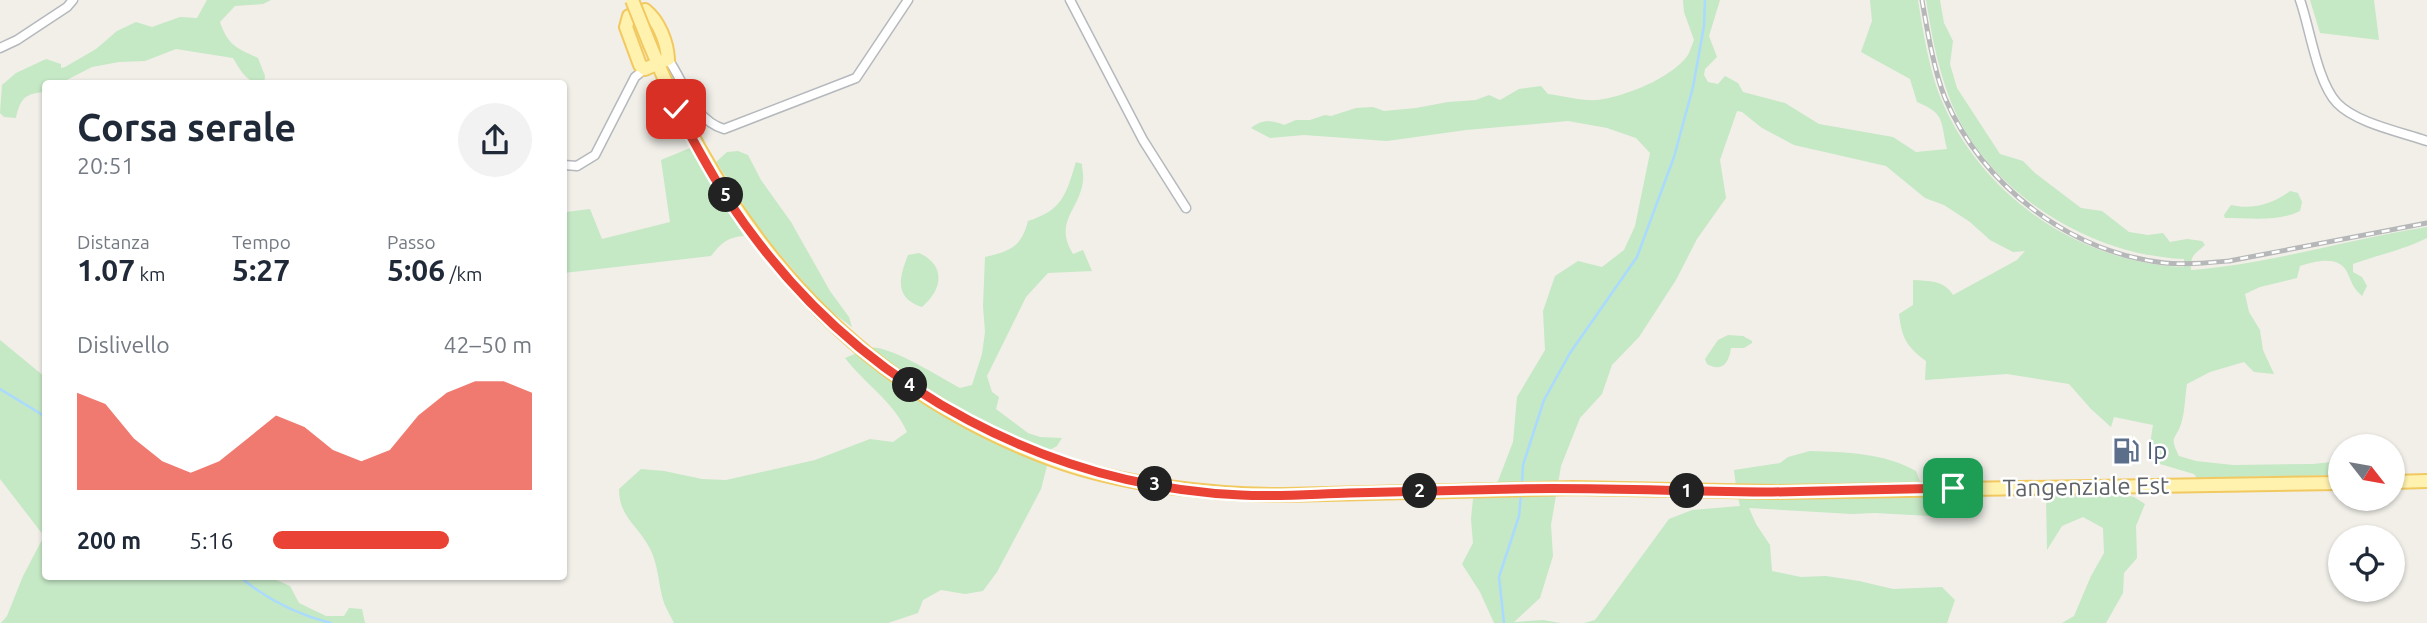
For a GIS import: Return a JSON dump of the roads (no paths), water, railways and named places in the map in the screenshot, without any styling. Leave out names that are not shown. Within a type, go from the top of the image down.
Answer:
[{"type":"main road","name":"Tangenziale Est","points":[[632,0],[657,64],[690,135],[754,237],[822,314],[862,350],[945,408],[988,431],[1055,460],[1130,480],[1240,495],[1573,488],[1697,491],[2328,483]]},
{"type":"main road","points":[[2405,482],[2427,481]]},
{"type":"street","points":[[0,48],[18,40],[67,7],[73,0]]},
{"type":"street","points":[[567,165],[577,166],[595,155],[635,77],[657,64],[696,110],[708,121],[724,129],[856,78],[908,0]]},
{"type":"street","points":[[1070,0],[1143,140],[1186,208]]},
{"type":"street","points":[[2301,0],[2322,76],[2336,102],[2355,116],[2427,141]]},
{"type":"waterway","points":[[1522,484],[1523,465],[1544,400],[1570,353],[1637,257],[1674,157],[1693,87],[1704,26],[1705,0]]},
{"type":"waterway","points":[[0,389],[42,415]]},
{"type":"waterway","points":[[1504,623],[1499,577],[1519,516],[1521,494]]},
{"type":"waterway","points":[[244,580],[283,605],[331,623]]},
{"type":"railway","points":[[1922,0],[1941,87],[1961,130],[2006,186],[2033,209],[2063,229],[2095,245],[2165,263],[2205,263],[2229,261],[2427,223]]},
{"type":"place","name":"Ip","points":[[2126,451]]}]
